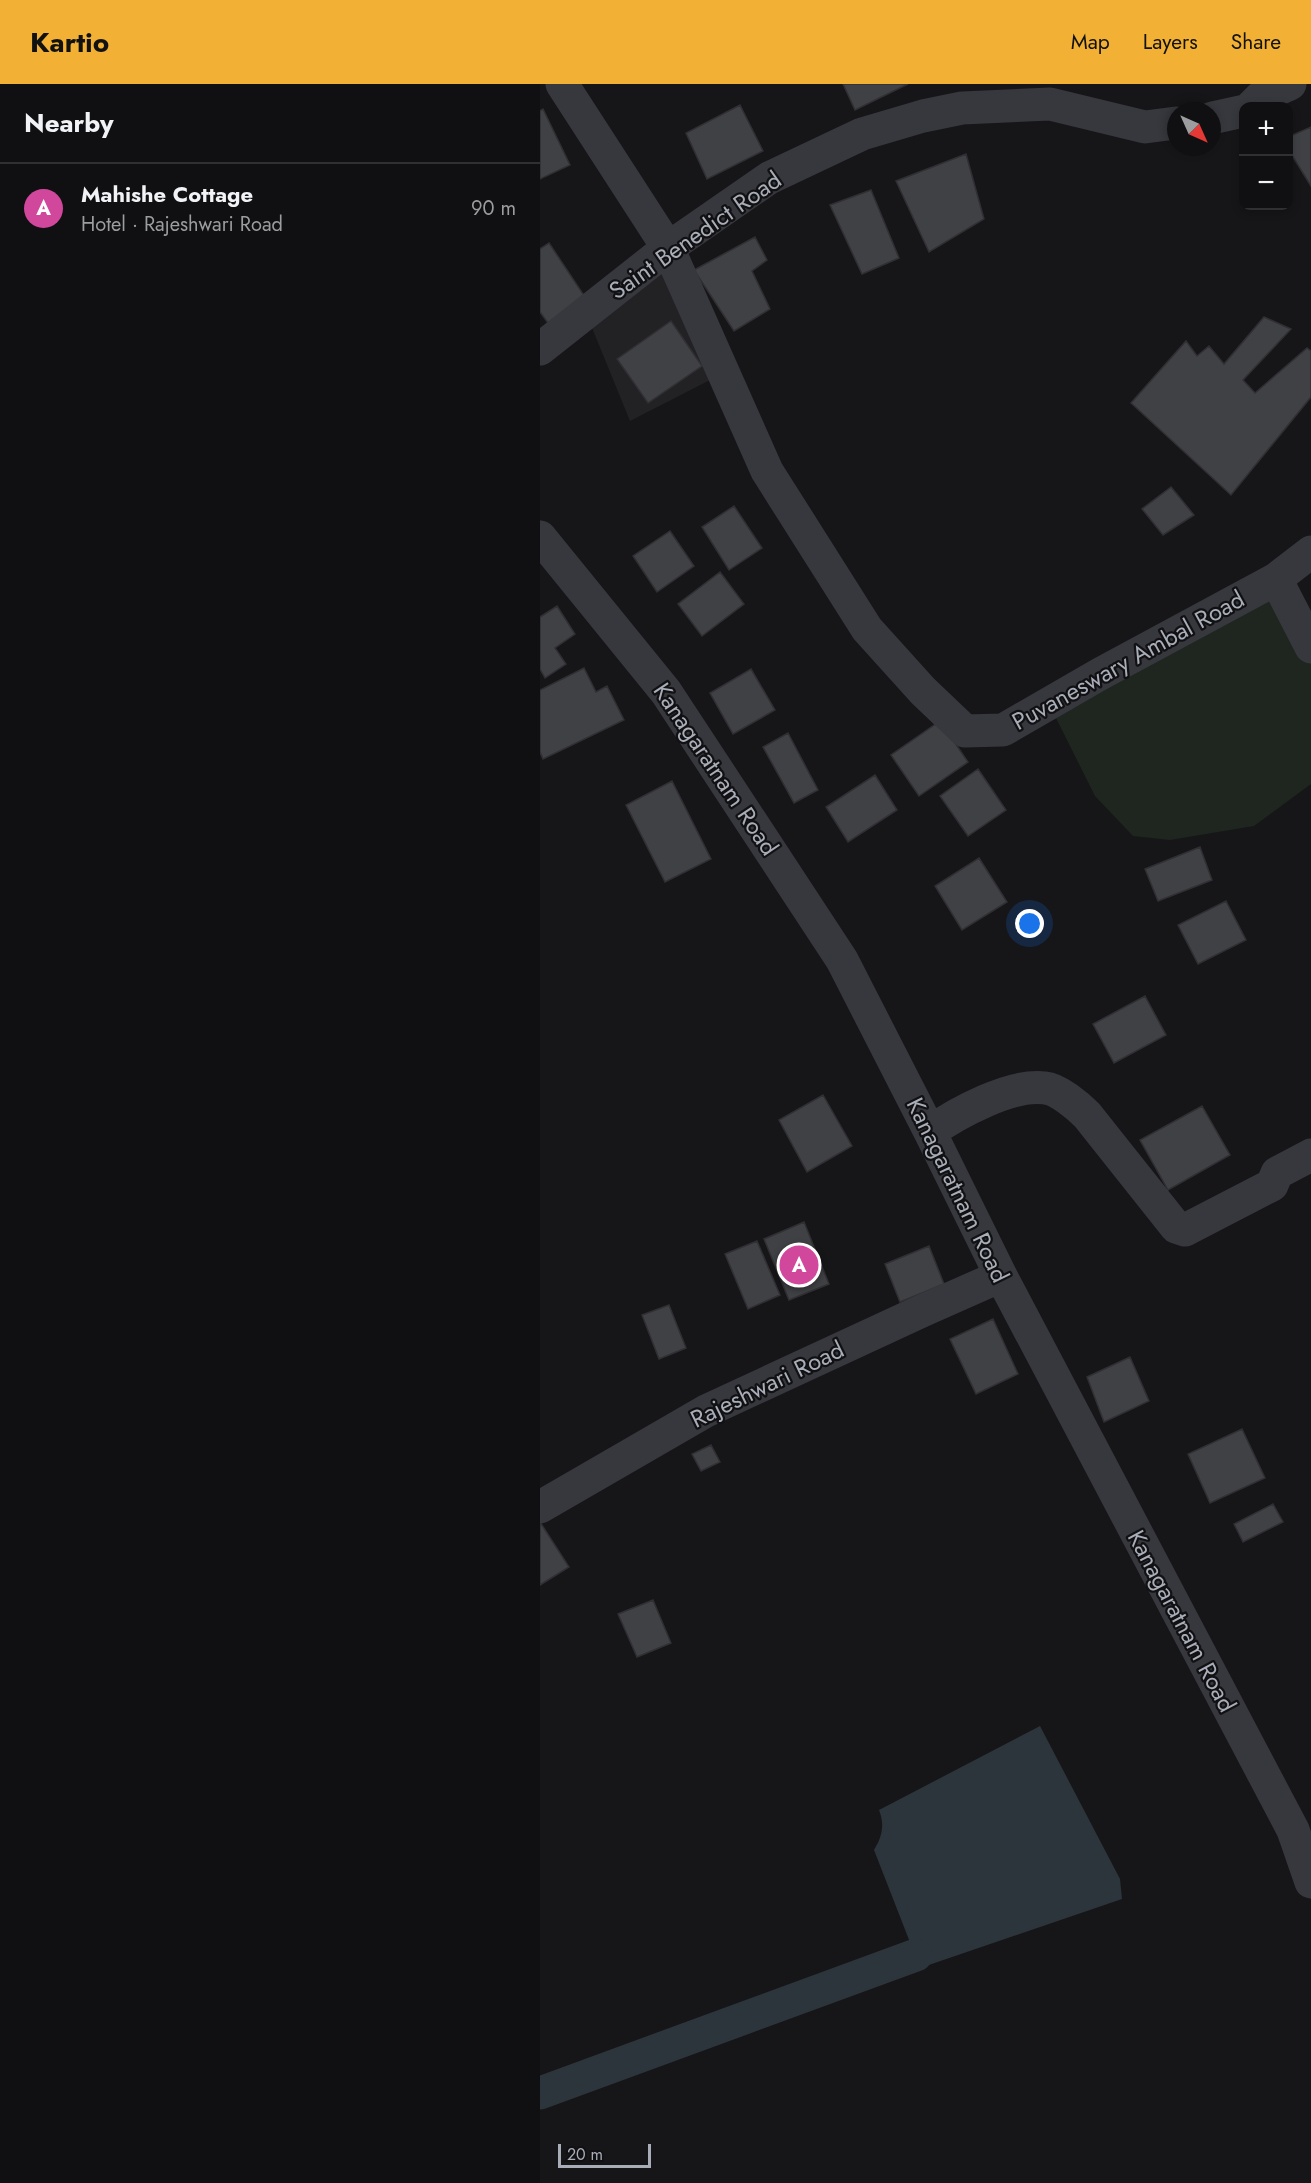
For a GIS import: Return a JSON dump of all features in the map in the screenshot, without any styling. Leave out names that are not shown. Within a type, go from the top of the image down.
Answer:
[{"type":"street","name":"Puvaneswary Ambal Road","points":[[562,84],[668,249],[767,471],[867,629],[923,691],[965,730],[1003,730],[1100,674],[1276,579],[1311,552]]},
{"type":"street","points":[[1256,102],[1261,97],[1290,84]]},
{"type":"street","name":"Saint Benedict Road","points":[[540,349],[668,249],[769,178],[861,134],[922,116],[962,108],[1050,104],[1146,128],[1167,124]]},
{"type":"street","points":[[1221,116],[1239,112]]},
{"type":"street","name":"Kanagaratnam Road","points":[[540,537],[666,692],[842,960],[1001,1276],[1293,1830],[1311,1882]]},
{"type":"street","points":[[1276,579],[1311,647]]},
{"type":"street","points":[[930,1131],[966,1108],[1022,1089],[1047,1088],[1076,1104],[1087,1115],[1176,1227],[1185,1230],[1272,1185],[1277,1173],[1311,1155]]},
{"type":"street","name":"Rajeshwari Road","points":[[540,1507],[706,1411],[1001,1276]]},
{"type":"shaded area","points":[[668,248],[712,379],[630,421],[586,313]]},
{"type":"shaded area","points":[[1276,579],[1311,647],[1311,784],[1254,826],[1170,840],[1133,836],[1095,796],[1049,704]]},
{"type":"shaded area","points":[[1040,1726],[1120,1879],[1122,1899],[920,1968],[874,1850],[882,1831],[879,1810]]},
{"type":"building","points":[[843,84],[908,84],[855,110]]},
{"type":"building","points":[[740,105],[763,151],[707,179],[686,133]]},
{"type":"building","points":[[543,109],[570,165],[540,179],[540,111]]},
{"type":"building","points":[[1311,127],[1311,186],[1293,157],[1293,135]]},
{"type":"building","points":[[966,154],[984,219],[929,252],[896,181]]},
{"type":"building","points":[[871,190],[899,258],[862,274],[830,205]]},
{"type":"building","points":[[755,237],[767,260],[752,271],[770,309],[734,331],[694,270]]},
{"type":"building","points":[[549,243],[585,297],[548,323],[540,312],[540,249]]},
{"type":"building","points":[[1264,317],[1291,329],[1243,380],[1255,393],[1307,348],[1311,351],[1311,397],[1231,495],[1131,403],[1186,341],[1197,356],[1209,346],[1224,364]]},
{"type":"building","points":[[671,321],[702,366],[648,403],[617,359]]},
{"type":"building","points":[[1171,487],[1194,515],[1163,535],[1142,509]]},
{"type":"building","points":[[734,506],[762,548],[729,570],[702,527]]},
{"type":"building","points":[[670,531],[694,566],[657,592],[633,556]]},
{"type":"building","points":[[720,572],[744,604],[702,636],[678,604]]},
{"type":"building","points":[[557,606],[575,634],[555,648],[566,664],[545,678],[540,669],[540,617]]},
{"type":"building","points":[[584,668],[596,692],[607,686],[624,720],[543,759],[540,752],[540,690]]},
{"type":"building","points":[[751,669],[775,710],[733,734],[710,693]]},
{"type":"building","points":[[940,721],[968,762],[919,796],[891,755]]},
{"type":"building","points":[[788,733],[818,790],[794,803],[763,747]]},
{"type":"building","points":[[978,769],[1006,810],[968,836],[940,796]]},
{"type":"building","points":[[875,775],[897,810],[848,842],[826,807]]},
{"type":"building","points":[[672,781],[711,859],[665,882],[626,805]]},
{"type":"building","points":[[1200,847],[1212,880],[1158,901],[1145,869]]},
{"type":"building","points":[[979,858],[1007,902],[962,930],[935,886]]},
{"type":"building","points":[[1226,901],[1246,940],[1198,964],[1178,925]]},
{"type":"building","points":[[1145,996],[1166,1035],[1114,1063],[1093,1024]]},
{"type":"building","points":[[823,1095],[852,1146],[807,1172],[779,1120]]},
{"type":"building","points":[[1202,1106],[1230,1155],[1168,1190],[1140,1140]]},
{"type":"building","points":[[804,1222],[829,1284],[789,1300],[764,1239]]},
{"type":"building","points":[[757,1241],[780,1295],[748,1309],[725,1254]]},
{"type":"building","points":[[929,1246],[944,1284],[900,1302],[885,1264]]},
{"type":"building","points":[[669,1305],[686,1348],[659,1359],[642,1315]]},
{"type":"building","points":[[993,1319],[1018,1374],[976,1394],[950,1339]]},
{"type":"building","points":[[1130,1357],[1149,1401],[1104,1422],[1087,1377]]},
{"type":"building","points":[[1242,1429],[1265,1478],[1210,1503],[1188,1454]]},
{"type":"building","points":[[711,1445],[720,1462],[701,1471],[692,1454]]},
{"type":"building","points":[[1273,1504],[1283,1522],[1243,1542],[1234,1524]]},
{"type":"building","points":[[540,1522],[569,1567],[540,1585]]},
{"type":"building","points":[[653,1600],[671,1643],[637,1657],[618,1614]]},
{"type":"waterway","points":[[540,2093],[916,1955]]},
{"type":"place","name":"Mahishe Cottage","points":[[799,1265]]}]
